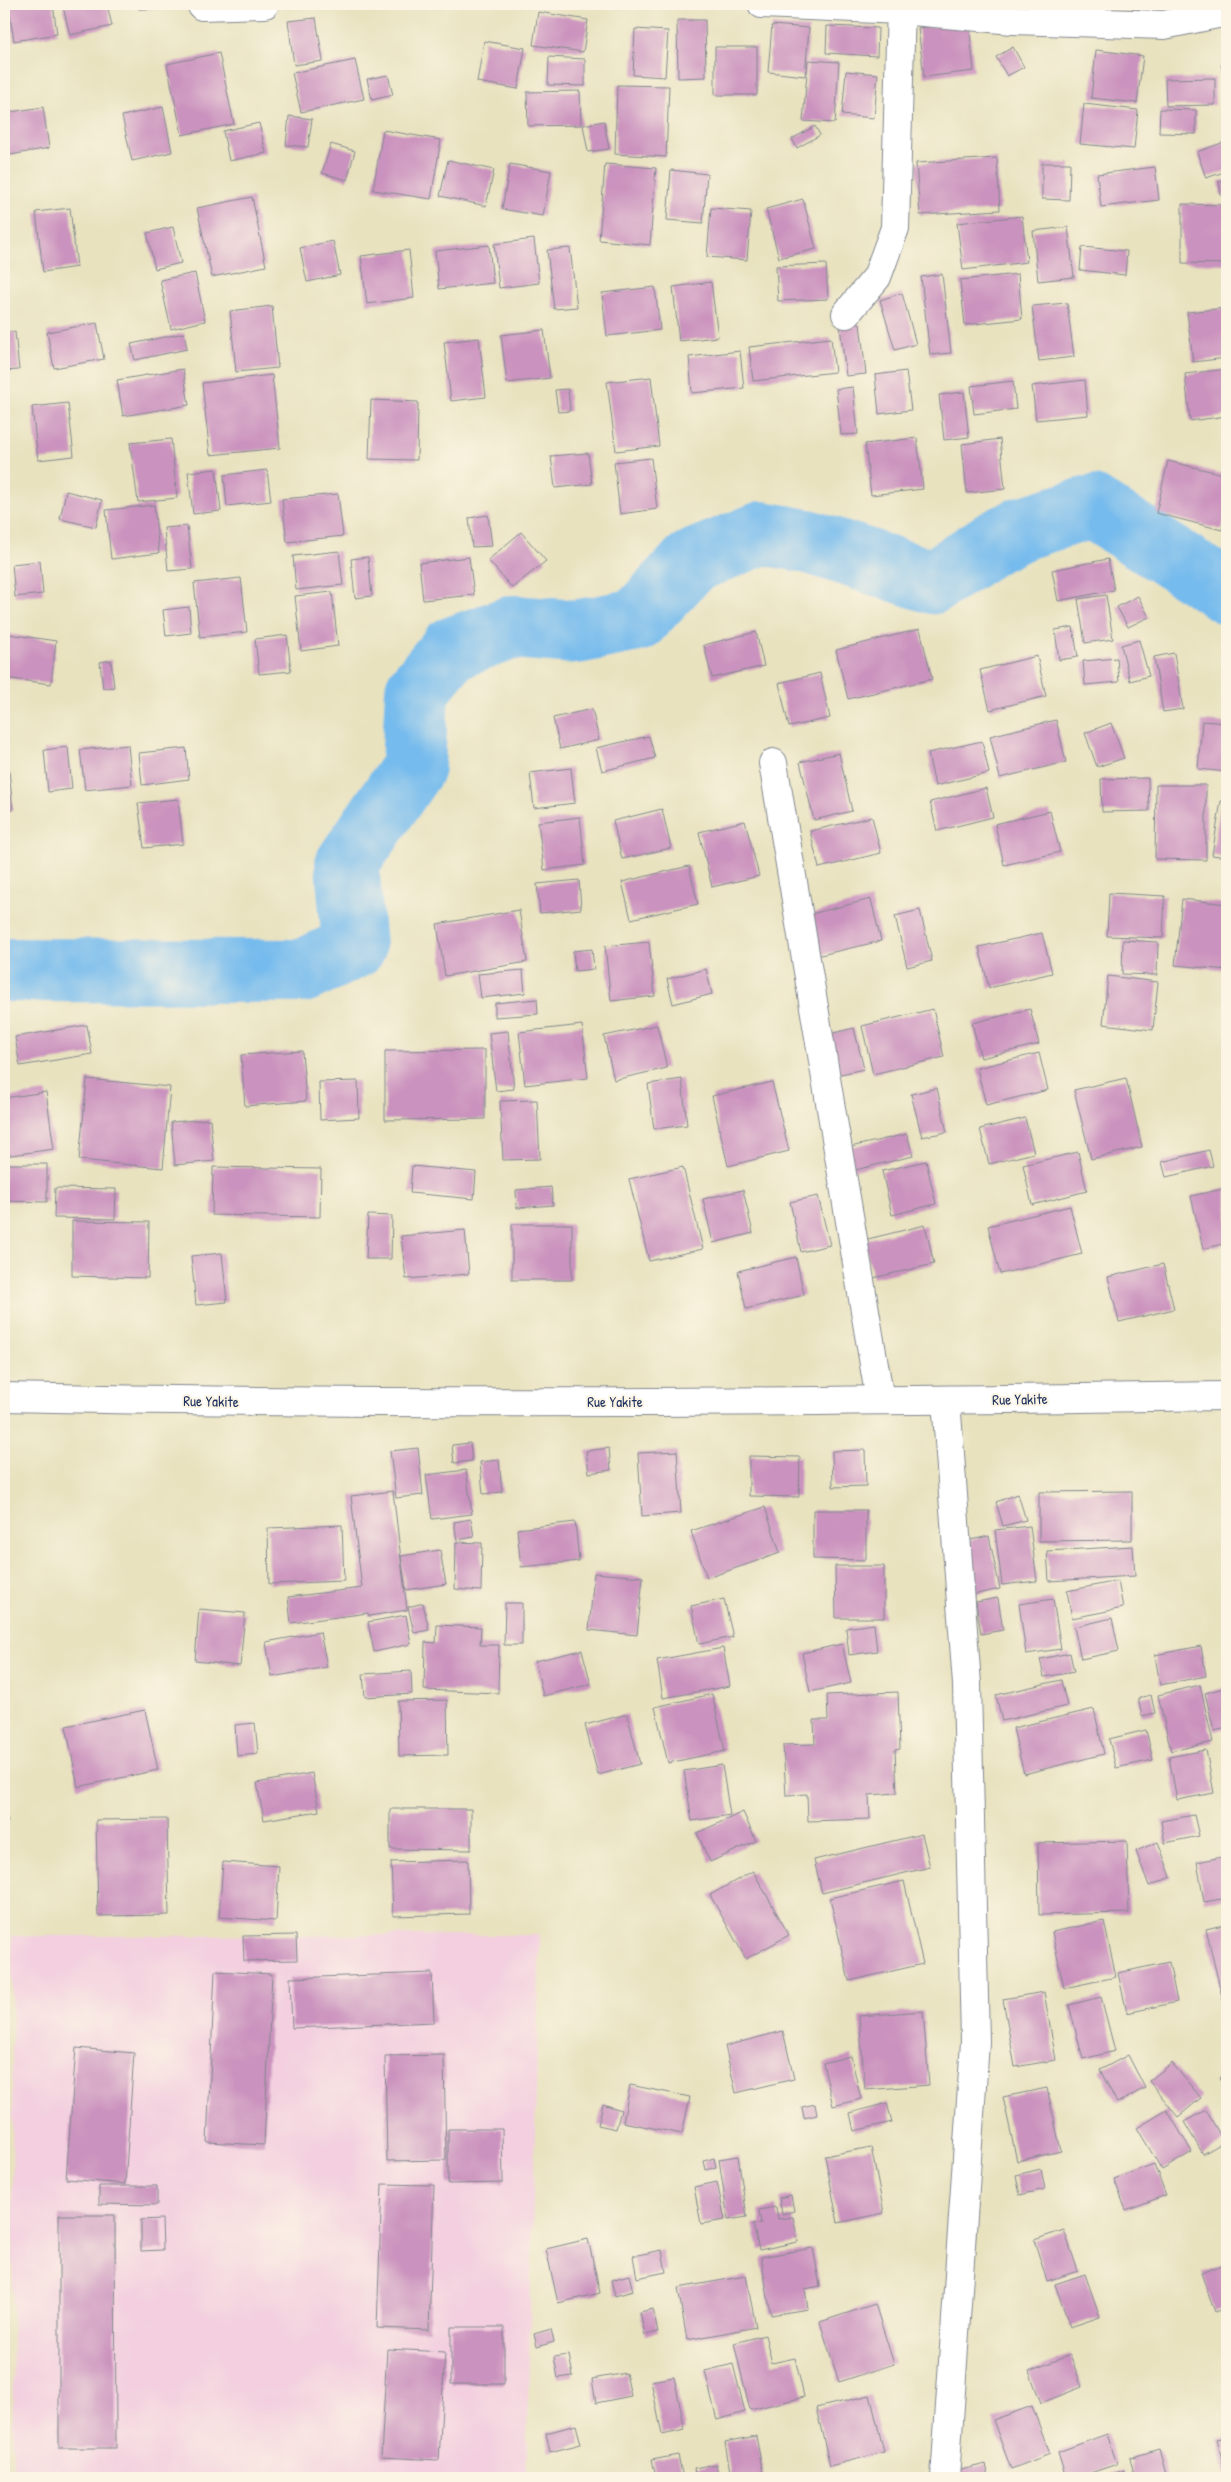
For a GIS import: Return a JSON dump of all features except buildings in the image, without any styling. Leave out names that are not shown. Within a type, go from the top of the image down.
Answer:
[{"type":"street","points":[[202,6],[265,4]]},
{"type":"street","points":[[762,4],[901,7],[1013,20],[1164,25],[1227,12]]},
{"type":"street","points":[[846,314],[877,277],[895,228],[901,7]]},
{"type":"street","points":[[773,763],[880,1400]]},
{"type":"street","name":"Rue Yakite","points":[[4,1397],[216,1402],[946,1400],[1227,1396]]},
{"type":"street","points":[[945,2478],[975,2042],[967,1684],[946,1400]]},
{"type":"shaded area","points":[[540,1935],[526,2478],[13,2478],[12,1936]]},
{"type":"waterway","points":[[4,970],[303,971],[354,947],[347,864],[413,767],[417,690],[451,649],[513,627],[576,632],[637,620],[691,562],[762,533],[807,541],[933,582],[994,542],[1023,528],[1092,507],[1227,592]]}]
